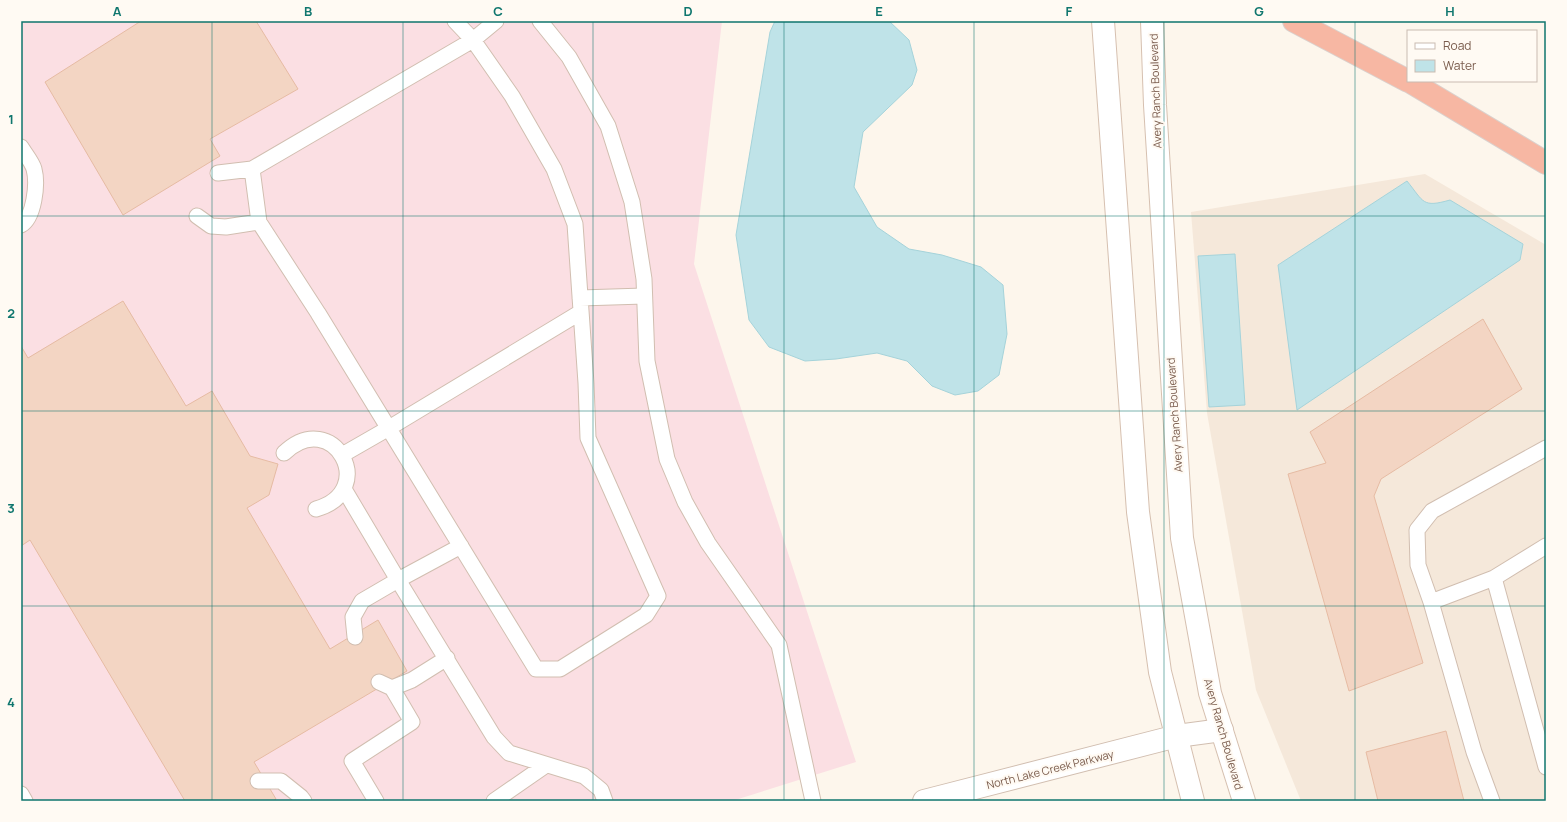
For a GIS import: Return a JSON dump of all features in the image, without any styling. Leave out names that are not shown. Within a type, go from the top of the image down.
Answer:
[{"type":"highway","points":[[1294,21],[1407,80]]},
{"type":"highway","points":[[1410,82],[1546,163]]},
{"type":"main road","points":[[1103,21],[1138,512],[1160,672],[1192,801]]},
{"type":"main road","name":"Avery Ranch Boulevard","points":[[1152,21],[1155,105],[1182,538],[1210,693],[1244,801]]},
{"type":"main road","name":"North Lake Creek Parkway","points":[[924,801],[961,796],[1176,736],[1222,730]]},
{"type":"lane","points":[[252,169],[258,222],[318,313],[536,669],[560,669],[646,615],[658,596],[588,438],[575,224],[554,169],[512,96],[473,40],[455,21]]},
{"type":"lane","points":[[218,173],[252,169],[473,40],[496,21]]},
{"type":"lane","points":[[540,21],[569,57],[608,126],[632,202],[644,279],[647,361],[667,459],[685,502],[708,543],[779,645],[813,801]]},
{"type":"lane","points":[[21,147],[34,169],[35,199],[26,222],[21,226]]},
{"type":"lane","points":[[197,216],[211,226],[226,227],[258,222]]},
{"type":"lane","points":[[342,455],[389,428],[581,305],[644,296]]},
{"type":"lane","points":[[284,453],[292,445],[303,440],[314,439],[325,441],[334,446],[342,455],[347,466],[348,478],[344,489],[337,499],[328,506],[316,509]]},
{"type":"lane","points":[[1492,801],[1474,752],[1431,602],[1418,565],[1417,530],[1432,511],[1546,448]]},
{"type":"lane","points":[[344,489],[494,737],[509,753],[584,776],[601,790],[605,801]]},
{"type":"lane","points":[[355,637],[353,616],[362,601],[461,546]]},
{"type":"lane","points":[[1431,602],[1494,578],[1546,546]]},
{"type":"lane","points":[[1494,578],[1546,767]]},
{"type":"lane","points":[[376,801],[352,762],[412,722],[385,685],[412,680],[447,658]]},
{"type":"lane","points":[[494,801],[546,765]]},
{"type":"lane","points":[[258,781],[281,781],[304,801]]},
{"type":"lane","points":[[21,794],[25,801]]},
{"type":"shaded area","points":[[21,21],[722,21],[694,264],[856,762],[732,801],[21,801]]},
{"type":"shaded area","points":[[1425,174],[1546,245],[1546,801],[1301,801],[1256,690],[1207,413],[1191,212]]},
{"type":"water","points":[[775,21],[889,21],[909,40],[917,70],[912,85],[863,132],[854,187],[877,227],[909,249],[942,255],[981,267],[1003,285],[1007,334],[999,375],[978,391],[955,395],[932,386],[907,361],[877,353],[836,359],[805,361],[769,347],[749,320],[736,235],[770,32]]},
{"type":"water","points":[[1407,181],[1424,201],[1434,203],[1450,200],[1523,244],[1520,260],[1297,410],[1278,265]]},
{"type":"water","points":[[1235,254],[1245,405],[1209,407],[1198,256]]},
{"type":"building","points":[[141,21],[256,21],[298,89],[210,139],[220,156],[123,215],[45,82]]},
{"type":"building","points":[[123,301],[186,406],[212,391],[250,456],[278,464],[269,495],[247,508],[330,649],[378,620],[407,671],[254,762],[276,799],[273,801],[185,801],[30,540],[21,546],[21,346],[28,358]]},
{"type":"building","points":[[1483,319],[1522,389],[1381,479],[1374,496],[1423,663],[1349,691],[1288,474],[1326,463],[1310,432]]},
{"type":"building","points":[[1446,731],[1464,801],[1378,801],[1366,752]]}]
